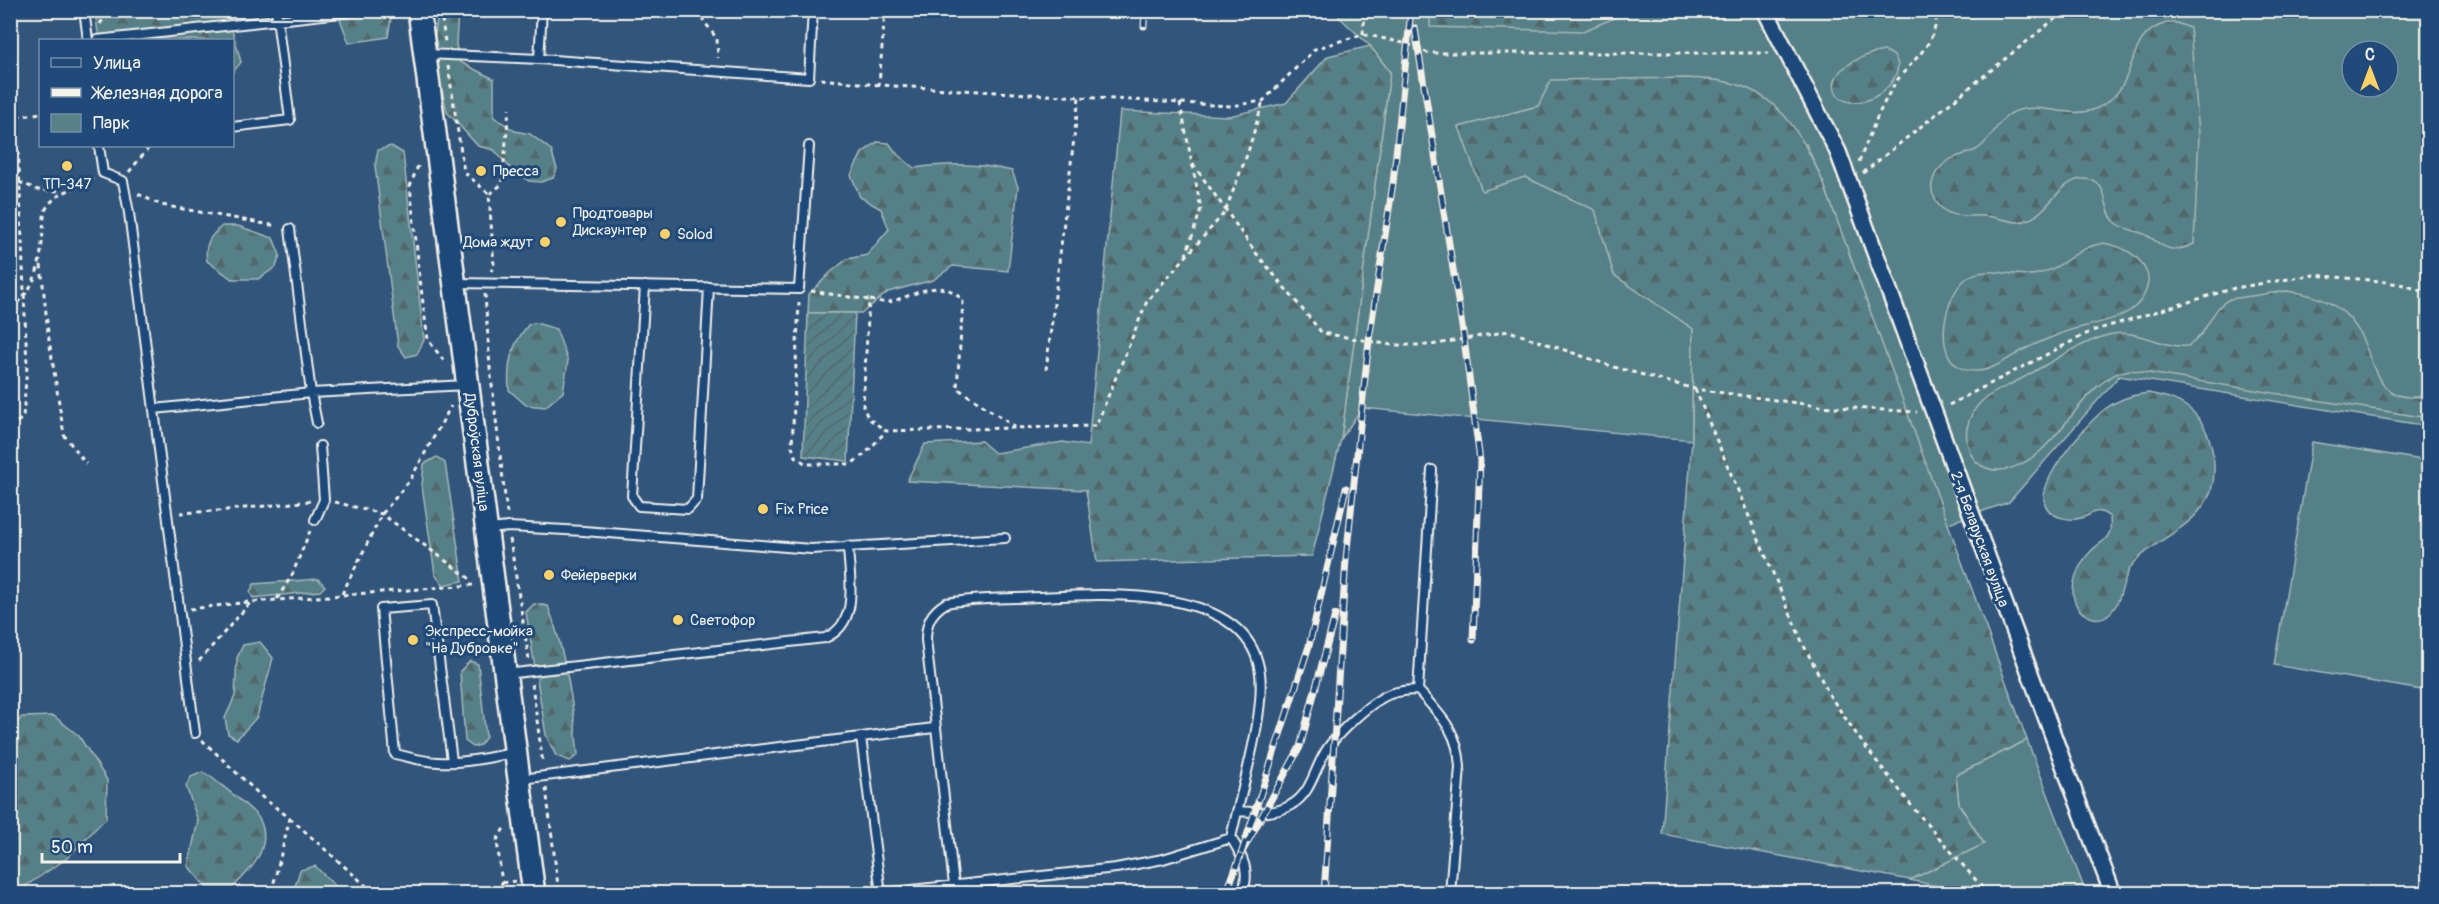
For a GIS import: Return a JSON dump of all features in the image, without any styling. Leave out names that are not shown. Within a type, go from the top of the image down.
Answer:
[{"type":"main road","name":"Дуброўская вуліца","points":[[419,10],[455,283],[459,386],[487,529],[534,894]]},
{"type":"street","name":"2-я Беларуская вуліца","points":[[1765,10],[1830,134],[1850,183],[2113,894]]},
{"type":"lane","points":[[84,10],[88,39]]},
{"type":"lane","points":[[234,127],[290,120],[276,10]]},
{"type":"lane","points":[[106,39],[368,10]]},
{"type":"lane","points":[[539,59],[542,10]]},
{"type":"lane","points":[[425,54],[539,59],[809,78],[813,10]]},
{"type":"lane","points":[[455,283],[800,289],[809,146]]},
{"type":"lane","points":[[99,147],[102,173],[123,181],[195,733]]},
{"type":"lane","points":[[290,229],[317,423]]},
{"type":"lane","points":[[645,286],[632,496],[639,506],[688,509],[697,498],[709,287]]},
{"type":"lane","points":[[153,409],[312,393],[459,386]]},
{"type":"lane","points":[[315,520],[324,500],[320,446]]},
{"type":"lane","points":[[1432,470],[1418,690],[1447,723],[1459,751],[1460,767],[1450,894]]},
{"type":"lane","points":[[487,529],[509,527],[811,549],[1005,538]]},
{"type":"lane","points":[[506,674],[825,638],[835,634],[848,616],[850,603],[848,546]]},
{"type":"lane","points":[[954,890],[934,728],[926,629],[929,618],[937,608],[946,603],[1097,595],[1159,599],[1191,606],[1233,625],[1254,651],[1259,668],[1257,717],[1231,838],[1245,863],[1247,873],[1242,894]]},
{"type":"lane","points":[[453,761],[432,605],[381,609],[395,754],[437,762],[453,761],[516,753]]},
{"type":"lane","points":[[1237,811],[1278,811],[1291,805],[1312,783],[1321,758],[1334,739],[1376,702],[1389,694],[1418,690]]},
{"type":"lane","points":[[519,780],[934,728]]},
{"type":"lane","points":[[861,737],[879,893],[954,890],[1140,864],[1231,838]]},
{"type":"path","points":[[441,10],[464,172],[489,194],[494,266],[485,283],[490,368],[515,584],[531,671],[559,894]]},
{"type":"path","points":[[696,10],[717,39],[718,72]]},
{"type":"path","points":[[879,85],[885,10]]},
{"type":"path","points":[[1363,34],[1365,10]]},
{"type":"path","points":[[1850,183],[2066,10]]},
{"type":"path","points":[[1850,183],[1882,107],[1900,77],[1931,41],[1936,20]]},
{"type":"path","points":[[869,300],[862,406],[868,418],[886,431],[1096,426],[1147,301],[1225,212],[1248,152],[1263,102],[1315,50],[1363,34],[1408,44],[1428,52],[1788,53]]},
{"type":"path","points":[[10,61],[17,117],[27,366],[23,417],[10,429]]},
{"type":"path","points":[[809,78],[879,85],[1231,106],[1263,102]]},
{"type":"path","points":[[1046,370],[1079,97]]},
{"type":"path","points":[[1180,103],[1201,209],[1185,258]]},
{"type":"path","points":[[489,194],[502,184],[509,109]]},
{"type":"path","points":[[17,117],[39,113]]},
{"type":"path","points":[[149,147],[136,160],[123,181],[138,193],[161,205],[290,229]]},
{"type":"path","points":[[421,160],[410,186],[428,340],[459,386]]},
{"type":"path","points":[[1193,165],[1256,253],[1322,333],[1392,345],[1431,345],[1509,331],[1614,367],[1695,389],[1819,406],[1934,413],[2092,331],[2235,288],[2313,275],[2388,282],[2428,293]]},
{"type":"path","points":[[19,182],[38,190],[62,191],[82,186],[102,173]]},
{"type":"path","points":[[62,191],[45,209],[41,266],[48,333],[64,435],[86,464]]},
{"type":"path","points":[[10,308],[24,299],[41,266]]},
{"type":"path","points":[[886,431],[866,453],[851,464],[806,464],[795,456],[792,446],[800,289],[886,302],[940,286],[957,293],[963,302],[957,388],[1017,428]]},
{"type":"path","points":[[1695,389],[1803,644],[1830,696],[1864,745],[1907,800],[1988,894]]},
{"type":"path","points":[[342,594],[382,514],[410,480],[453,404]]},
{"type":"path","points":[[277,599],[292,575],[315,520]]},
{"type":"path","points":[[179,610],[277,599],[478,585]]},
{"type":"path","points":[[188,674],[251,602]]},
{"type":"path","points":[[195,733],[263,798],[290,818],[375,894]]},
{"type":"path","points":[[271,894],[290,818]]},
{"type":"path","points":[[503,894],[497,840],[508,821]]},
{"type":"green space","points":[[1339,10],[2428,11],[2428,426],[2119,376],[2009,502],[1946,524],[1823,182],[1806,144],[1538,106],[1459,127],[1525,177],[1596,210],[1614,275],[1693,328],[1692,440],[1362,408],[1341,439],[1390,72],[1370,46],[1339,17]]},
{"type":"green space","points":[[1430,10],[1631,11],[1583,31],[1430,27]]},
{"type":"green space","points":[[95,11],[227,11],[241,62],[234,71],[234,39],[99,39]]},
{"type":"green space","points":[[337,11],[392,11],[388,37],[349,43]]},
{"type":"green space","points":[[438,11],[458,11],[456,44],[460,62],[494,79],[494,117],[515,131],[530,134],[551,150],[557,169],[553,178],[541,182],[529,181],[512,170],[494,150],[478,146],[447,112],[440,81],[435,35]]},
{"type":"green space","points":[[2167,23],[2177,23],[2190,28],[2199,134],[2194,244],[2181,249],[2168,248],[2144,234],[2118,224],[2108,210],[2102,189],[2092,180],[2083,179],[2068,184],[2037,215],[2022,222],[1985,216],[1954,215],[1938,204],[1933,193],[1932,182],[1935,174],[1944,164],[1982,146],[2006,117],[2019,110],[2038,108],[2086,112],[2110,100],[2127,76],[2136,50],[2143,39],[2152,29]]},
{"type":"green space","points":[[1370,46],[1390,72],[1341,439],[1312,556],[1097,562],[1086,490],[907,481],[925,444],[981,441],[995,453],[1063,442],[1088,446],[1120,111],[1229,116],[1286,103],[1328,56]]},
{"type":"green space","points":[[1884,51],[1893,56],[1897,63],[1897,71],[1886,89],[1865,101],[1853,102],[1840,98],[1835,89],[1835,83],[1840,72],[1859,59]]},
{"type":"green space","points":[[1688,78],[1721,81],[1758,93],[1785,116],[1815,164],[2027,740],[1956,775],[1959,804],[1984,844],[1910,880],[1662,834],[1692,440],[1693,329],[1614,275],[1595,210],[1525,177],[1482,191],[1459,127],[1538,106],[1551,80]]},
{"type":"green space","points":[[877,142],[889,143],[898,155],[914,168],[963,165],[988,166],[1012,171],[1018,187],[1008,271],[953,266],[933,280],[888,292],[862,313],[808,313],[809,294],[847,259],[867,255],[889,229],[881,209],[860,197],[851,175],[862,153]]},
{"type":"green space","points":[[391,146],[403,153],[424,340],[417,354],[406,357],[398,346],[375,166],[378,150]]},
{"type":"green space","points":[[222,226],[238,226],[273,238],[280,255],[276,267],[258,279],[232,279],[207,261],[206,250],[209,241]]},
{"type":"green space","points":[[2103,243],[2122,248],[2134,255],[2147,274],[2148,282],[2145,293],[2132,309],[2113,319],[2053,336],[1989,369],[1976,371],[1961,368],[1951,360],[1944,332],[1946,316],[1958,287],[1967,278],[1983,272],[2038,274],[2054,268],[2084,249]]},
{"type":"green space","points":[[2287,291],[2321,299],[2343,312],[2358,331],[2376,374],[2384,385],[2394,393],[2408,397],[2428,395],[2428,418],[2130,370],[2112,376],[2096,387],[2054,437],[2038,453],[2021,464],[2001,470],[1992,469],[1979,464],[1973,458],[1966,434],[1972,414],[1980,403],[1993,393],[2074,349],[2096,339],[2119,333],[2138,335],[2177,346],[2188,346],[2201,335],[2223,303],[2230,299]]},
{"type":"green space","points":[[808,313],[855,313],[848,461],[803,456]]},
{"type":"green space","points":[[536,323],[556,329],[568,361],[563,392],[545,407],[526,405],[509,390],[509,371],[514,347],[529,324]]},
{"type":"green space","points":[[2148,393],[2183,404],[2201,421],[2211,445],[2213,484],[2209,496],[2196,515],[2150,548],[2133,564],[2112,611],[2102,618],[2087,616],[2078,608],[2073,585],[2082,562],[2109,534],[2110,517],[2098,511],[2077,519],[2057,516],[2047,508],[2044,498],[2047,485],[2063,455],[2097,416],[2120,400]]},
{"type":"green space","points":[[2312,442],[2428,461],[2428,691],[2274,665]]},
{"type":"green space","points":[[437,457],[445,463],[463,581],[443,585],[435,574],[422,486],[424,464]]},
{"type":"green space","points":[[318,579],[325,586],[320,591],[253,598],[250,592],[254,584]]},
{"type":"green space","points":[[534,604],[548,606],[564,661],[578,755],[570,761],[556,756],[546,735],[526,612]]},
{"type":"green space","points":[[260,642],[273,658],[257,717],[237,739],[228,734],[225,718],[235,696],[237,658],[243,645]]},
{"type":"green space","points":[[470,661],[478,664],[486,737],[480,745],[473,747],[465,741],[460,671]]},
{"type":"green space","points":[[54,716],[79,736],[107,780],[106,818],[66,859],[15,893],[11,893],[11,729],[22,717]]},
{"type":"green space","points":[[2027,740],[2086,893],[1966,893],[1910,880],[1984,844],[1959,804],[1956,775]]},
{"type":"green space","points":[[202,772],[252,811],[260,820],[263,830],[264,840],[258,858],[232,888],[207,888],[188,866],[198,821],[186,786],[191,777]]},
{"type":"green space","points":[[315,866],[342,893],[293,893],[300,870]]},
{"type":"railway","points":[[1144,26],[1145,10]]},
{"type":"railway","points":[[1324,894],[1346,559],[1369,340],[1393,183],[1411,10]]},
{"type":"railway","points":[[1415,28],[1464,339],[1480,461],[1473,640]]},
{"type":"railway","points":[[1241,854],[1309,646],[1346,488]]},
{"type":"railway","points":[[1226,894],[1241,854],[1300,747],[1335,615]]},
{"type":"place","name":"ТП-347","points":[[67,166]]},
{"type":"place","name":"Пресса","points":[[481,171]]},
{"type":"place","name":"Продтовары Дискаунтер","points":[[561,222]]},
{"type":"place","name":"Solod","points":[[665,234]]},
{"type":"place","name":"Дома ждут","points":[[545,242]]},
{"type":"place","name":"Fix Price","points":[[763,509]]},
{"type":"place","name":"Фейерверки","points":[[549,575]]},
{"type":"place","name":"Светофор","points":[[678,620]]},
{"type":"place","name":"Экспресс-мойка \"На Дубровке\"","points":[[413,640]]}]
